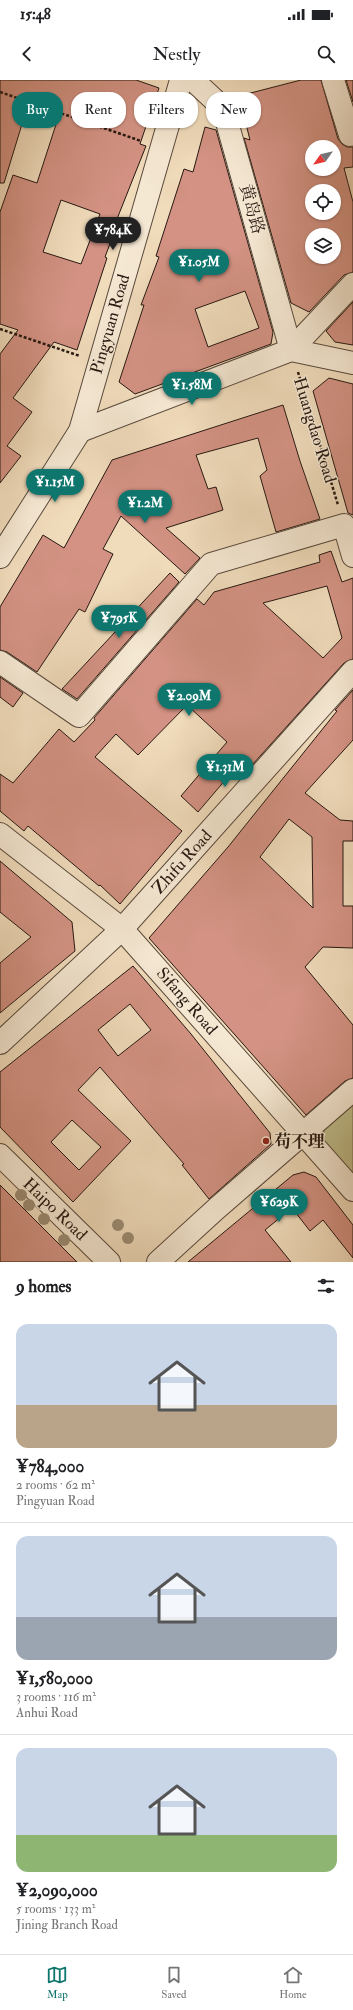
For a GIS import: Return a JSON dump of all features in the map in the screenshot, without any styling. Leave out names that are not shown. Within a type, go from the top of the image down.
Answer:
[{"type":"street","name":"Pingyuan Road","points":[[0,557],[80,431],[181,80]]},
{"type":"street","name":"黄岛路","points":[[193,80],[223,108],[291,350]]},
{"type":"street","points":[[333,80],[350,135],[353,134]]},
{"type":"street","points":[[80,431],[291,350],[353,284]]},
{"type":"street","points":[[291,350],[353,362]]},
{"type":"street","points":[[0,662],[79,716],[211,564],[344,525],[353,556]]},
{"type":"street","name":"Zhifu Road","points":[[0,1043],[122,929],[353,671]]},
{"type":"street","name":"Sifang Road","points":[[0,834],[122,929],[353,1190]]},
{"type":"street","points":[[158,1262],[216,1208],[304,1134],[353,1090]]},
{"type":"street","name":"Haipo Road","points":[[0,1155],[109,1262]]},
{"type":"path","points":[[0,92],[161,148]]},
{"type":"path","points":[[0,329],[99,362]]},
{"type":"path","name":"Huangdao Road","points":[[291,350],[344,525]]},
{"type":"shaded area","points":[[353,1097],[353,1181],[325,1149],[323,1121]]},
{"type":"building","points":[[0,80],[136,80],[159,88],[158,92],[134,92],[134,128],[145,128],[140,144],[146,146],[115,224],[117,225],[105,257],[107,258],[77,350],[54,342],[13,398],[32,412],[7,446],[21,456],[0,483],[0,354],[18,330],[0,324],[0,212],[13,175],[37,183],[55,128],[63,128],[63,92],[12,92],[12,128],[21,128],[4,183],[0,183]],"holes":[[[61,200],[100,214],[81,264],[43,252]]]},
{"type":"building","points":[[301,80],[321,80],[339,140],[305,140],[305,176],[341,176],[341,143],[347,147],[353,147],[353,167],[344,168],[353,202],[353,272],[344,275],[309,312],[291,303],[244,138],[250,140],[247,128],[261,128],[261,92],[254,92]]},
{"type":"building","points":[[346,80],[353,80],[353,102]]},
{"type":"building","points":[[205,127],[216,130],[273,332],[271,344],[135,394],[119,382],[144,305],[141,305],[159,257],[156,256],[184,169],[193,172]],"holes":[[[245,291],[259,328],[208,347],[195,309]]]},
{"type":"building","points":[[353,302],[353,345],[335,342],[326,331]]},
{"type":"building","points":[[329,378],[353,384],[353,515],[348,513],[313,391]]},
{"type":"building","points":[[283,405],[320,519],[276,532],[260,476],[267,470],[258,438],[196,455],[208,489],[216,487],[223,510],[166,528],[200,558],[185,574],[121,516],[103,549],[113,554],[85,612],[79,609],[37,672],[7,652],[0,650],[0,607],[43,535],[64,548],[112,460]]},
{"type":"building","points":[[331,551],[342,582],[353,578],[353,659],[344,663],[252,765],[244,758],[198,812],[181,796],[227,742],[187,705],[138,755],[116,734],[95,757],[182,831],[120,904],[100,885],[99,886],[28,826],[24,831],[0,811],[0,774],[13,783],[59,729],[74,742],[95,720],[94,718],[197,599],[204,605],[214,592],[320,562],[319,555]],"holes":[[[327,586],[342,638],[323,658],[263,603]]]},
{"type":"building","points":[[170,573],[179,582],[77,699],[62,689]]},
{"type":"building","points":[[0,677],[23,693],[13,707],[0,697]]},
{"type":"building","points":[[353,690],[353,740],[305,793],[340,820],[353,821],[353,841],[343,841],[343,906],[353,906],[353,948],[323,947],[305,967],[353,1025],[353,1078],[345,1081],[306,1115],[149,938],[228,847],[337,711],[335,710]],"holes":[[[289,819],[312,837],[313,908],[260,857]]]},
{"type":"building","points":[[0,861],[72,922],[75,951],[0,1013],[0,963],[31,937],[0,912]]},
{"type":"building","points":[[133,966],[191,1034],[270,1133],[271,1144],[209,1199],[182,1165],[184,1164],[100,1067],[78,1090],[131,1141],[73,1202],[0,1127],[0,1072]],"holes":[[[130,1004],[151,1030],[118,1056],[98,1030]],[[72,1120],[101,1147],[79,1170],[51,1142]]]},
{"type":"building","points":[[304,1172],[316,1177],[353,1225],[353,1258],[323,1220],[310,1231],[292,1208],[265,1230],[291,1262],[188,1262],[293,1175]]},
{"type":"building","points":[[0,1185],[77,1262],[0,1262]]},
{"type":"place","name":"苟不理","points":[[266,1141]]}]
